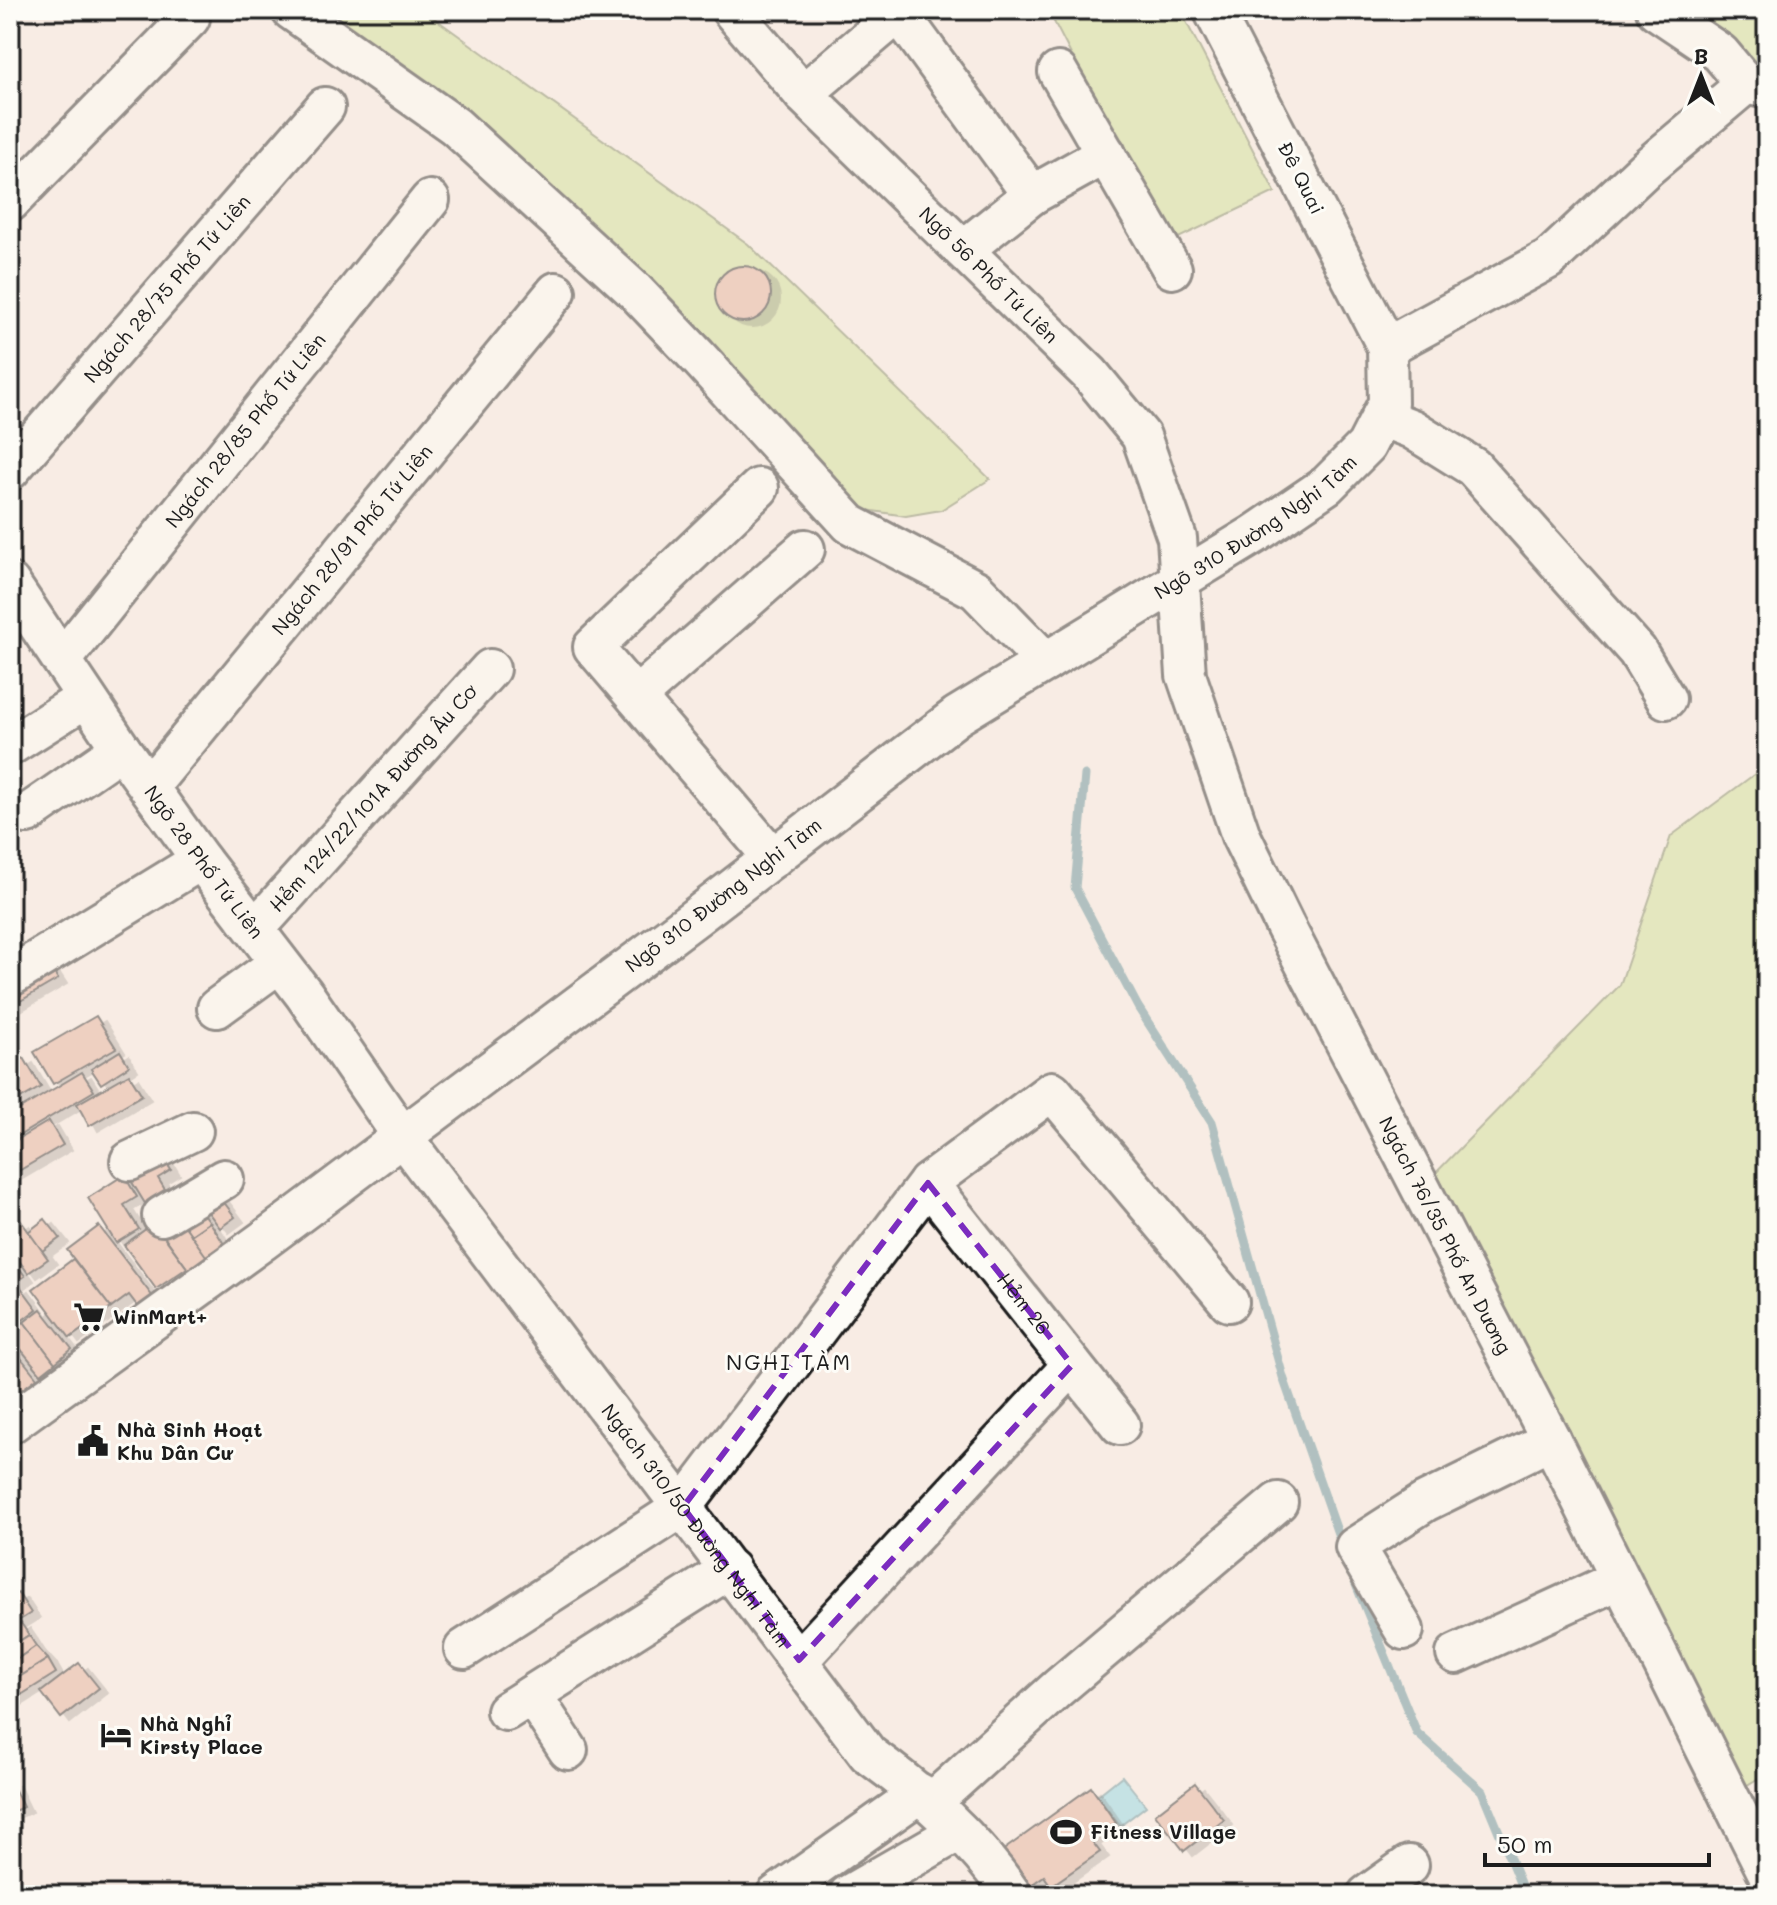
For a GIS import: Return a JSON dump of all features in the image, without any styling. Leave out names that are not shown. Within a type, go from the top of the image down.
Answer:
[{"type":"street","points":[[291,10],[455,126],[635,291],[850,524],[976,590],[1046,662]]},
{"type":"street","name":"Ngõ 56 Phố Tứ Liên","points":[[731,10],[803,94],[1090,374],[1141,436],[1177,538],[1180,579]]},
{"type":"street","name":"Đê Quai","points":[[1213,10],[1387,347]]},
{"type":"street","points":[[1387,347],[1549,259],[1644,170],[1757,86],[1720,53],[1656,10]]},
{"type":"street","points":[[803,94],[900,11],[1032,195]]},
{"type":"street","points":[[10,202],[190,18]]},
{"type":"street","points":[[1058,72],[1172,269]]},
{"type":"street","name":"Ngách 28/75 Phố Tứ Liên","points":[[10,470],[325,107]]},
{"type":"street","points":[[963,250],[1032,195],[1106,154]]},
{"type":"street","name":"Ngách 28/85 Phố Tứ Liên","points":[[62,660],[430,200]]},
{"type":"street","name":"Ngách 28/91 Phố Tứ Liên","points":[[149,787],[556,292]]},
{"type":"street","name":"Ngõ 310 Đường Nghi Tàm","points":[[10,1424],[402,1136],[957,716],[1255,534],[1327,485],[1366,446],[1388,403],[1387,347]]},
{"type":"street","points":[[1381,417],[1412,429],[1473,467],[1637,651],[1666,699]]},
{"type":"street","points":[[759,488],[593,647],[773,858]]},
{"type":"street","points":[[636,697],[805,549]]},
{"type":"street","name":"Ngách 76/35 Phố An Dương","points":[[1180,579],[1186,675],[1241,836],[1551,1440],[1767,1872]]},
{"type":"street","name":"Ngõ 28 Phố Tứ Liên","points":[[10,583],[121,749],[304,994],[402,1136]]},
{"type":"street","name":"Hẻm 124/22/101A Đường Âu Cơ","points":[[255,929],[490,669]]},
{"type":"street","points":[[10,746],[86,698]]},
{"type":"street","points":[[27,814],[121,749]]},
{"type":"street","points":[[10,977],[201,860]]},
{"type":"street","points":[[217,1008],[279,963]]},
{"type":"street","points":[[464,1649],[683,1507],[928,1183],[1052,1091],[1229,1302]]},
{"type":"street","points":[[130,1161],[193,1131]]},
{"type":"street","name":"Ngách 310/50 Đường Nghi Tàm","points":[[402,1136],[868,1754],[926,1798],[1000,1877],[1012,1895]]},
{"type":"street","points":[[162,1216],[224,1179]]},
{"type":"street","name":"Hẻm 26","points":[[928,1183],[1120,1425]]},
{"type":"street","points":[[799,1660],[1072,1365]]},
{"type":"street","points":[[1404,1630],[1355,1547],[1425,1502],[1551,1440]]},
{"type":"street","points":[[776,1895],[926,1798],[1278,1502]]},
{"type":"street","points":[[568,1750],[519,1703],[730,1569]]},
{"type":"street","points":[[1456,1654],[1620,1579]]},
{"type":"street","points":[[848,1895],[959,1831]]},
{"type":"street","points":[[1367,1895],[1409,1865]]},
{"type":"highlighted area","points":[[928,1183],[1072,1365],[799,1660],[683,1507]]},
{"type":"green space","points":[[310,10],[423,10],[748,244],[990,479],[941,510],[906,516],[833,505],[794,455]]},
{"type":"green space","points":[[1048,10],[1180,10],[1275,192],[1168,243]]},
{"type":"green space","points":[[1703,10],[1767,10],[1767,89],[1692,33]]},
{"type":"green space","points":[[1767,765],[1767,1773],[1729,1796],[1421,1188],[1620,985],[1671,836]]},
{"type":"water","points":[[1122,1776],[1146,1806],[1120,1826],[1097,1796]]},
{"type":"building","points":[[743,266],[762,275],[771,294],[762,313],[743,322],[724,313],[715,294],[724,275]]},
{"type":"building","points":[[47,962],[58,979],[10,1007],[10,983]]},
{"type":"building","points":[[96,1016],[116,1048],[53,1084],[34,1052]]},
{"type":"building","points":[[120,1051],[129,1066],[101,1084],[91,1069]]},
{"type":"building","points":[[24,1058],[41,1087],[10,1105],[10,1066]]},
{"type":"building","points":[[82,1072],[94,1091],[10,1141],[10,1115]]},
{"type":"building","points":[[129,1074],[142,1095],[89,1126],[77,1104]]},
{"type":"building","points":[[49,1121],[63,1145],[10,1176],[10,1144]]},
{"type":"building","points":[[161,1154],[171,1170],[158,1178],[173,1203],[152,1215],[127,1174]]},
{"type":"building","points":[[124,1175],[137,1197],[124,1205],[139,1229],[116,1243],[88,1198]]},
{"type":"building","points":[[214,1189],[235,1217],[220,1228],[199,1200]]},
{"type":"building","points":[[195,1201],[210,1222],[191,1235],[176,1214]]},
{"type":"building","points":[[176,1214],[209,1259],[190,1272],[157,1226]]},
{"type":"building","points":[[45,1219],[60,1238],[42,1251],[28,1232]]},
{"type":"building","points":[[21,1221],[48,1259],[28,1273],[10,1248],[10,1229]]},
{"type":"building","points":[[210,1222],[224,1244],[206,1256],[191,1235]]},
{"type":"building","points":[[154,1223],[187,1268],[156,1289],[124,1245]]},
{"type":"building","points":[[99,1226],[153,1297],[139,1308],[129,1295],[111,1308],[67,1250]]},
{"type":"building","points":[[10,1255],[25,1276],[10,1287]]},
{"type":"building","points":[[73,1259],[111,1308],[70,1338],[33,1289]]},
{"type":"building","points":[[20,1286],[37,1309],[12,1328],[10,1293]]},
{"type":"building","points":[[41,1309],[72,1349],[55,1363],[24,1322]]},
{"type":"building","points":[[24,1322],[55,1363],[41,1374],[10,1336],[10,1332]]},
{"type":"building","points":[[10,1344],[37,1378],[18,1393],[10,1383]]},
{"type":"building","points":[[18,1593],[31,1613],[10,1626],[10,1598]]},
{"type":"building","points":[[21,1623],[29,1635],[10,1647],[10,1630]]},
{"type":"building","points":[[29,1635],[36,1646],[10,1664],[10,1647]]},
{"type":"building","points":[[36,1646],[48,1659],[10,1683],[10,1664]]},
{"type":"building","points":[[48,1659],[56,1673],[10,1702],[10,1683]]},
{"type":"building","points":[[79,1663],[99,1688],[61,1718],[41,1692]]},
{"type":"building","points":[[10,1780],[23,1807],[10,1813]]},
{"type":"building","points":[[1195,1783],[1224,1820],[1184,1851],[1155,1814]]},
{"type":"building","name":"Fitness Village","points":[[1091,1787],[1116,1823],[1091,1840],[1100,1852],[1051,1886],[1044,1876],[1024,1890],[998,1854]]},
{"type":"waterway","points":[[1085,775],[1075,888],[1138,1007],[1212,1122],[1283,1377],[1342,1545]]},
{"type":"waterway","points":[[1355,1582],[1417,1733],[1482,1791],[1525,1895]]},
{"type":"place","name":"WinMart+","points":[[89,1317]]},
{"type":"place","name":"Nhà Sinh Hoạt Khu Dân Cư","points":[[93,1441]]},
{"type":"place","name":"Nhà Nghỉ Kirsty Place","points":[[116,1735]]},
{"type":"place","name":"Fitness Village","points":[[1066,1832]]},
{"type":"district","name":"NGHI TÀM","points":[[789,1362]]}]
